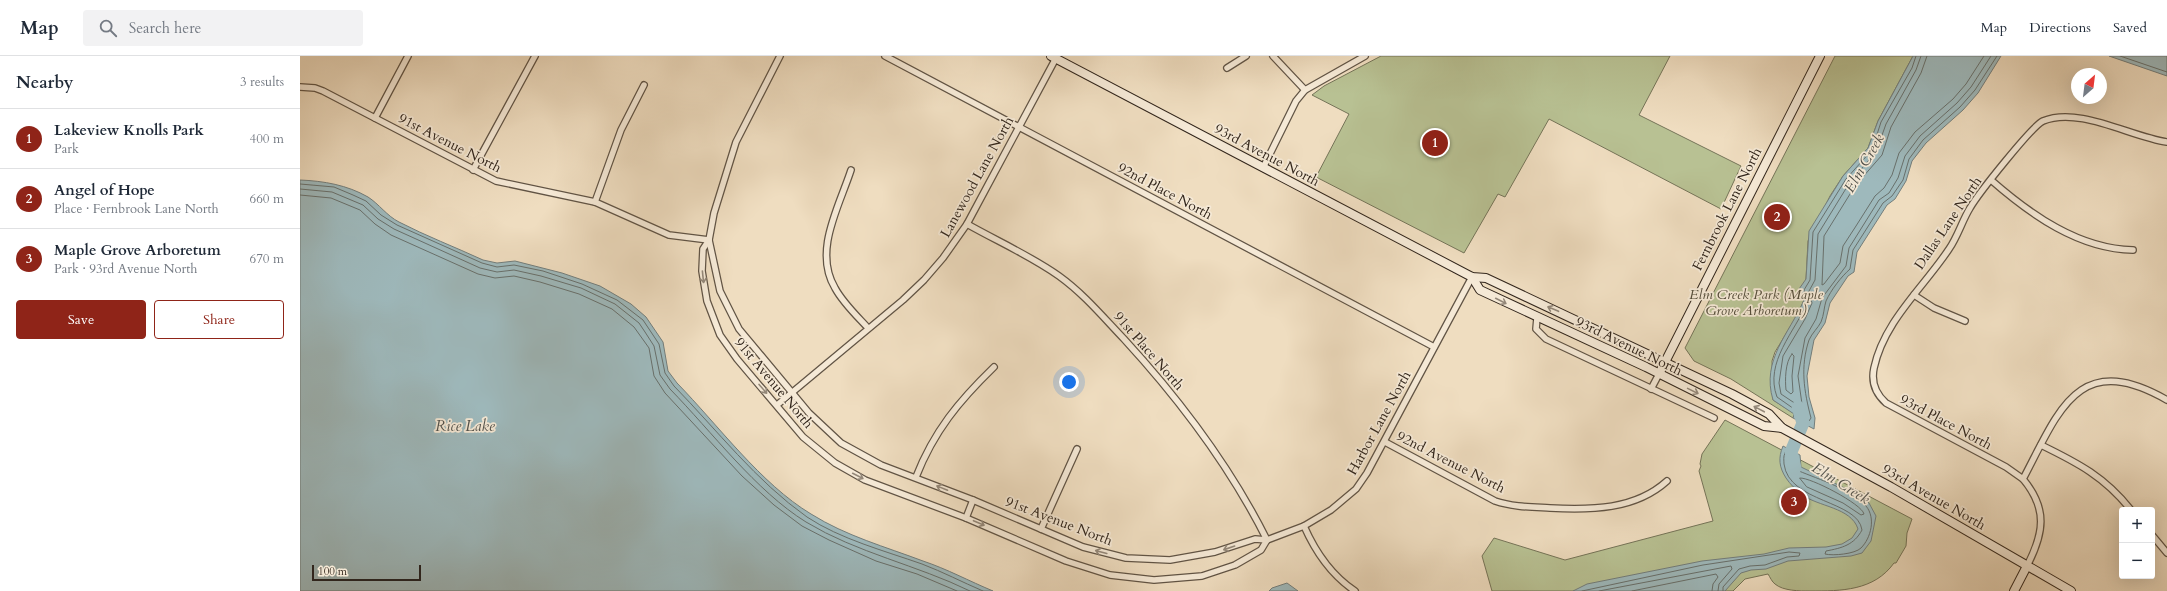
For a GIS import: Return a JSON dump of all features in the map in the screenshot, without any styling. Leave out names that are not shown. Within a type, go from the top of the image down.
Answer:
[{"type":"main road","name":"Fernbrook Lane North","points":[[1658,374],[1820,56]]},
{"type":"main road","name":"93rd Avenue North","points":[[1054,57],[1472,277],[1486,278],[1665,361],[1769,414],[1782,428],[1891,486],[2071,591]]},
{"type":"main road","name":"93rd Avenue North","points":[[1472,277],[1480,290],[1537,318],[1658,374],[1764,426],[1782,428]]},
{"type":"main road","points":[[2014,591],[2027,566]]},
{"type":"street","points":[[375,118],[408,56]]},
{"type":"street","points":[[473,170],[535,56]]},
{"type":"street","points":[[709,240],[714,213],[736,142],[780,56]]},
{"type":"street","name":"92nd Place North","points":[[885,56],[1434,347]]},
{"type":"street","points":[[1227,68],[1246,56]]},
{"type":"street","points":[[1273,56],[1305,90]]},
{"type":"street","points":[[1263,168],[1296,101],[1305,90],[1365,56]]},
{"type":"street","name":"Lanewood Lane North","points":[[776,405],[924,280],[951,248],[967,224],[1019,127],[1054,57]]},
{"type":"street","points":[[595,202],[621,130],[644,85]]},
{"type":"street","name":"91st Avenue North","points":[[300,87],[315,88],[323,91],[473,170],[511,186],[550,191],[595,202],[669,235],[709,240]]},
{"type":"street","name":"Dallas Lane North","points":[[1872,375],[1877,358],[1886,339],[1914,294],[1949,249],[1971,207],[2036,125],[2050,118],[2069,118],[2084,120],[2167,142]]},
{"type":"street","points":[[851,170],[826,246],[826,260],[834,288],[868,328]]},
{"type":"street","points":[[1991,180],[2029,211],[2086,241],[2114,250],[2134,250]]},
{"type":"street","name":"91st Place North","points":[[967,224],[1058,275],[1095,307],[1176,399],[1240,490],[1266,540]]},
{"type":"street","name":"91st Avenue North","points":[[709,240],[720,291],[728,310],[743,334],[814,418],[841,443],[871,461],[916,477],[1093,550],[1115,556],[1146,560],[1194,557],[1255,539],[1266,540],[1261,550],[1223,570],[1202,576],[1144,580],[1110,575],[1076,565],[966,518],[854,475],[813,446],[732,353],[715,324],[706,301],[702,271],[702,249],[709,240]]},
{"type":"street","name":"Harbor Lane North","points":[[1266,540],[1304,526],[1331,510],[1356,489],[1385,442],[1472,277]]},
{"type":"street","points":[[1914,294],[1934,308],[1965,321]]},
{"type":"street","points":[[1537,318],[1536,329],[1546,339],[1714,418]]},
{"type":"street","points":[[916,477],[926,452],[938,430],[969,392],[994,366]]},
{"type":"street","points":[[1651,389],[1658,374]]},
{"type":"street","name":"93rd Place North","points":[[1872,375],[1876,390],[1886,403],[2006,467],[2023,479],[2037,497],[2041,514],[2038,542],[2027,566]]},
{"type":"street","points":[[2023,479],[2063,406],[2087,386],[2102,382],[2117,381],[2132,383],[2167,400]]},
{"type":"street","name":"92nd Avenue North","points":[[1385,442],[1495,501],[1509,505],[1557,508],[1606,507],[1648,495],[1667,481]]},
{"type":"street","points":[[2041,445],[2096,474],[2112,488],[2129,507]]},
{"type":"street","points":[[1042,529],[1076,449]]},
{"type":"street","points":[[966,518],[973,500]]},
{"type":"street","points":[[1304,526],[1321,558],[1339,578],[1355,591]]},
{"type":"street","points":[[2155,539],[2167,553]]},
{"type":"green space","points":[[1381,56],[1670,56],[1639,115],[1741,166],[1721,209],[1549,119],[1505,197],[1498,194],[1464,253],[1316,177],[1349,114],[1312,95],[1324,86]]},
{"type":"green space","name":"Elm Creek Park (Maple Grove Arboretum)","points":[[1835,56],[1913,56],[1878,121],[1868,148],[1843,176],[1830,196],[1808,241],[1806,279],[1801,295],[1804,300],[1798,314],[1775,352],[1772,361],[1773,400],[1795,414],[1793,418],[1731,379],[1694,361],[1685,348]]},
{"type":"green space","points":[[1725,420],[1912,519],[1907,533],[1906,546],[1896,563],[1894,563],[1877,579],[1867,584],[1856,588],[1833,591],[1801,591],[1782,588],[1772,581],[1768,574],[1745,579],[1733,591],[1492,591],[1482,556],[1494,538],[1565,560],[1713,521],[1699,471],[1702,454]]},
{"type":"water","points":[[1913,56],[2001,56],[1978,93],[1963,110],[1926,143],[1912,161],[1906,181],[1895,199],[1887,205],[1857,252],[1854,272],[1848,276],[1830,303],[1825,323],[1814,340],[1807,376],[1809,397],[1815,418],[1814,429],[1793,418],[1794,414],[1773,400],[1770,386],[1774,360],[1784,336],[1804,300],[1799,289],[1806,279],[1809,231],[1843,176],[1868,148],[1878,121]]},
{"type":"water","points":[[2109,56],[2167,56],[2167,76]]},
{"type":"water","name":"Rice Lake","points":[[300,180],[318,181],[352,189],[368,197],[399,222],[483,260],[497,263],[515,261],[562,273],[600,286],[631,304],[646,317],[663,342],[668,371],[677,383],[757,470],[775,487],[811,514],[838,529],[941,568],[993,591],[300,591]]},
{"type":"water","points":[[1783,446],[1800,455],[1801,467],[1855,493],[1869,503],[1876,516],[1871,541],[1862,553],[1851,556],[1788,561],[1766,569],[1751,570],[1741,573],[1725,591],[1573,591],[1587,584],[1702,561],[1764,554],[1789,548],[1826,547],[1842,544],[1852,538],[1858,529],[1849,516],[1808,498],[1793,487],[1784,474],[1780,462],[1780,455]]},
{"type":"water","points":[[1287,583],[1298,591],[1269,591],[1272,588]]},
{"type":"waterway","name":"Elm Creek","points":[[1795,468],[1791,452],[1803,423],[1798,407]]},
{"type":"place","name":"Lakeview Knolls Park","points":[[1435,143]]},
{"type":"place","name":"Angel of Hope","points":[[1777,217]]},
{"type":"place","name":"Maple Grove Arboretum","points":[[1794,502]]}]
